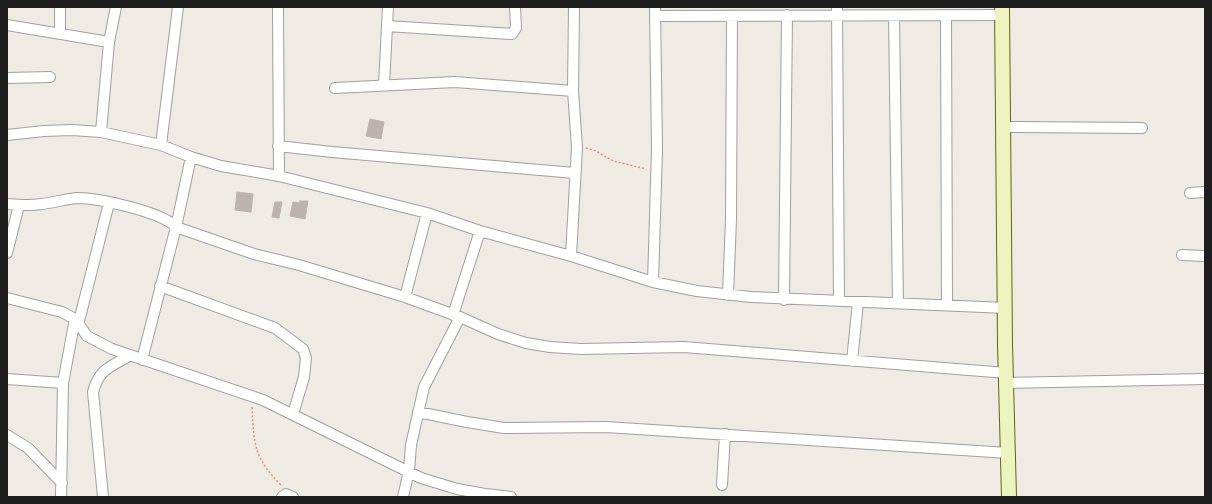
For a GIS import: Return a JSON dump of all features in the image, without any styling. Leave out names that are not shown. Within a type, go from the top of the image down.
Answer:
[{"type":"street","points":[[60,7],[60,34]]},
{"type":"street","points":[[101,132],[109,42],[116,7]]},
{"type":"street","points":[[161,145],[178,7]]},
{"type":"street","points":[[278,7],[279,176]]},
{"type":"street","points":[[384,85],[388,7]]},
{"type":"street","points":[[387,26],[512,34],[516,28],[515,7]]},
{"type":"street","points":[[571,256],[577,147],[573,91],[574,7]]},
{"type":"street","points":[[837,11],[839,301]]},
{"type":"street","points":[[653,282],[657,170],[655,12],[732,16],[837,11],[894,16],[946,15],[1002,11],[1006,378],[1009,497]]},
{"type":"street","points":[[784,300],[787,14]]},
{"type":"street","points":[[946,15],[947,305]]},
{"type":"street","points":[[728,295],[731,219],[732,16]]},
{"type":"street","points":[[894,16],[898,303]]},
{"type":"street","points":[[7,25],[109,42]]},
{"type":"street","points":[[7,78],[50,77]]},
{"type":"street","points":[[335,88],[455,82],[573,91]]},
{"type":"street","points":[[1004,127],[1142,128]]},
{"type":"street","points":[[7,135],[44,130],[101,132],[161,145],[191,157],[221,166],[279,176],[427,213],[480,231],[571,256],[653,282],[697,291],[784,300],[1006,308]]},
{"type":"street","points":[[278,146],[575,173]]},
{"type":"street","points":[[142,360],[176,227],[191,157]]},
{"type":"street","points":[[1190,193],[1205,192]]},
{"type":"street","points":[[7,204],[41,204],[64,199],[80,198],[109,203],[163,217],[171,221],[176,227],[254,254],[405,297],[498,334],[526,343],[550,347],[581,349],[669,346],[852,361],[1006,378],[1205,379]]},
{"type":"street","points":[[61,497],[62,383],[76,322],[109,203]]},
{"type":"street","points":[[7,253],[19,205]]},
{"type":"street","points":[[405,297],[427,213]]},
{"type":"street","points":[[403,497],[409,471],[411,445],[424,387],[456,316],[480,231]]},
{"type":"street","points":[[1182,255],[1205,256]]},
{"type":"street","points":[[160,286],[275,328],[303,349],[306,358],[304,377],[293,414]]},
{"type":"street","points":[[7,298],[62,312],[76,322],[87,336],[98,343],[129,356],[252,396],[293,414],[421,478],[442,485],[485,494],[511,497]]},
{"type":"street","points":[[852,361],[858,302]]},
{"type":"street","points":[[104,497],[93,392],[96,379],[103,371],[129,356]]},
{"type":"street","points":[[7,379],[62,383]]},
{"type":"street","points":[[418,412],[453,420],[504,428],[606,427],[1008,453]]},
{"type":"street","points":[[722,485],[725,434]]},
{"type":"street","points":[[7,435],[28,448],[62,483]]},
{"type":"street","points":[[283,492],[293,497]]},
{"type":"path","points":[[577,147],[596,151],[613,161],[624,165],[657,170]]},
{"type":"path","points":[[252,396],[256,452],[283,492]]},
{"type":"building","points":[[370,119],[384,122],[381,139],[366,136]]},
{"type":"building","points":[[237,192],[253,194],[251,212],[235,210]]},
{"type":"building","points":[[299,201],[308,201],[305,219],[290,216],[293,202],[301,203]]},
{"type":"building","points":[[275,202],[282,202],[279,218],[272,217]]}]
